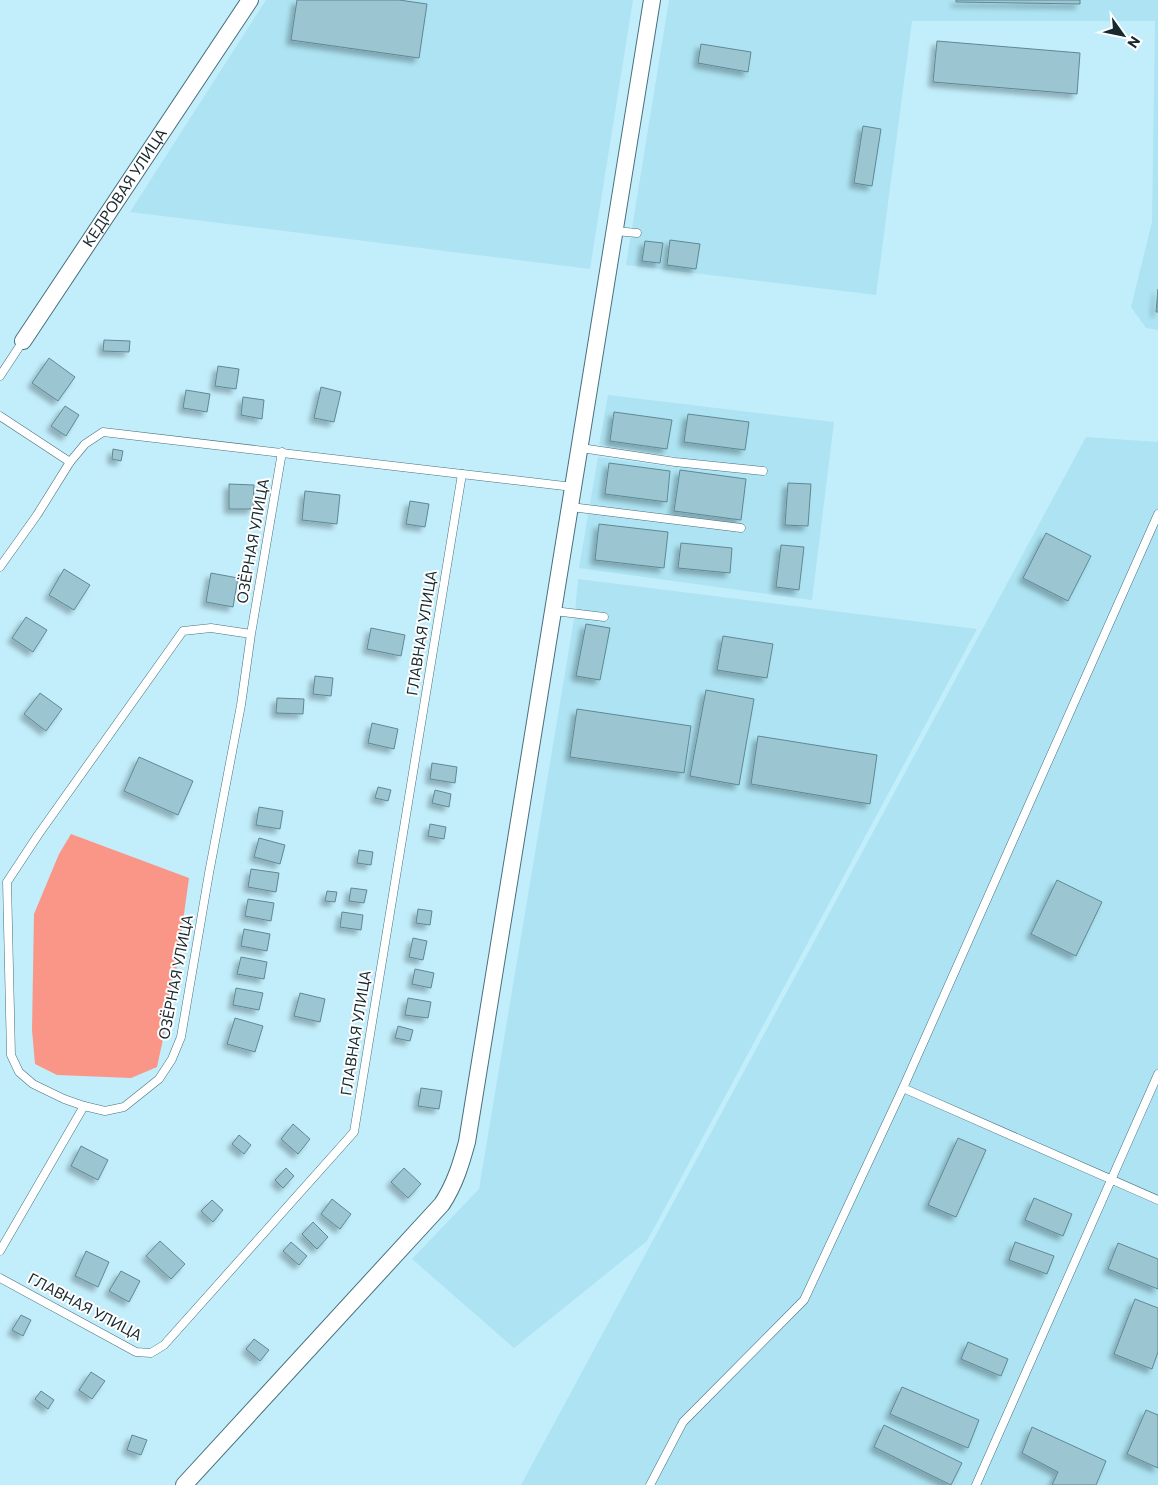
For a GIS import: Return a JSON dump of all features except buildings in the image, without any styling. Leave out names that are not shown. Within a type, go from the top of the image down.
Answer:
[{"type":"street","name":"КЕДРОВАЯ УЛИЦА","points":[[24,340],[250,0]]},
{"type":"street","points":[[184,1485],[442,1204],[453,1187],[460,1167],[467,1142],[652,0]]},
{"type":"lane","points":[[615,231],[637,234]]},
{"type":"lane","name":"КЕДРОВАЯ УЛИЦА","points":[[0,376],[24,340]]},
{"type":"lane","points":[[0,416],[70,462]]},
{"type":"lane","points":[[0,568],[37,515],[70,462],[85,444],[103,432],[574,487]]},
{"type":"lane","points":[[580,448],[675,462],[764,471]]},
{"type":"lane","name":"ОЗЁРНАЯ УЛИЦА","points":[[251,634],[211,628],[183,631],[38,835],[8,882],[11,1055],[19,1072],[33,1084],[64,1099],[106,1111],[124,1107],[158,1079],[172,1059],[181,1037],[209,873],[241,705],[282,452]]},
{"type":"lane","name":"ГЛАВНАЯ УЛИЦА","points":[[0,1278],[136,1352],[151,1354],[164,1345],[354,1132],[462,474]]},
{"type":"lane","points":[[571,507],[741,528]]},
{"type":"lane","points":[[650,1485],[683,1422],[804,1300],[903,1088],[1158,514]]},
{"type":"lane","points":[[554,611],[604,617]]},
{"type":"lane","points":[[976,1485],[1158,1074]]},
{"type":"lane","points":[[903,1088],[1158,1200]]},
{"type":"lane","points":[[0,1250],[84,1106]]},
{"type":"shaded area","points":[[266,0],[633,0],[590,269],[130,212]]},
{"type":"shaded area","points":[[669,0],[1158,0],[1158,330],[1146,328],[1131,307],[1152,222],[1155,21],[912,21],[876,295],[626,265]]},
{"type":"shaded area","points":[[608,395],[834,422],[812,600],[579,568],[598,457],[674,467],[676,457],[599,445]]},
{"type":"shaded area","points":[[1086,437],[1158,442],[1158,1485],[521,1485]]},
{"type":"shaded area","points":[[578,579],[977,629],[647,1241],[514,1348],[412,1259],[479,1189],[575,613]]},
{"type":"shaded area","points":[[71,834],[189,878],[173,993],[157,1067],[131,1078],[57,1075],[35,1064],[32,1030],[34,914],[59,854]]}]
